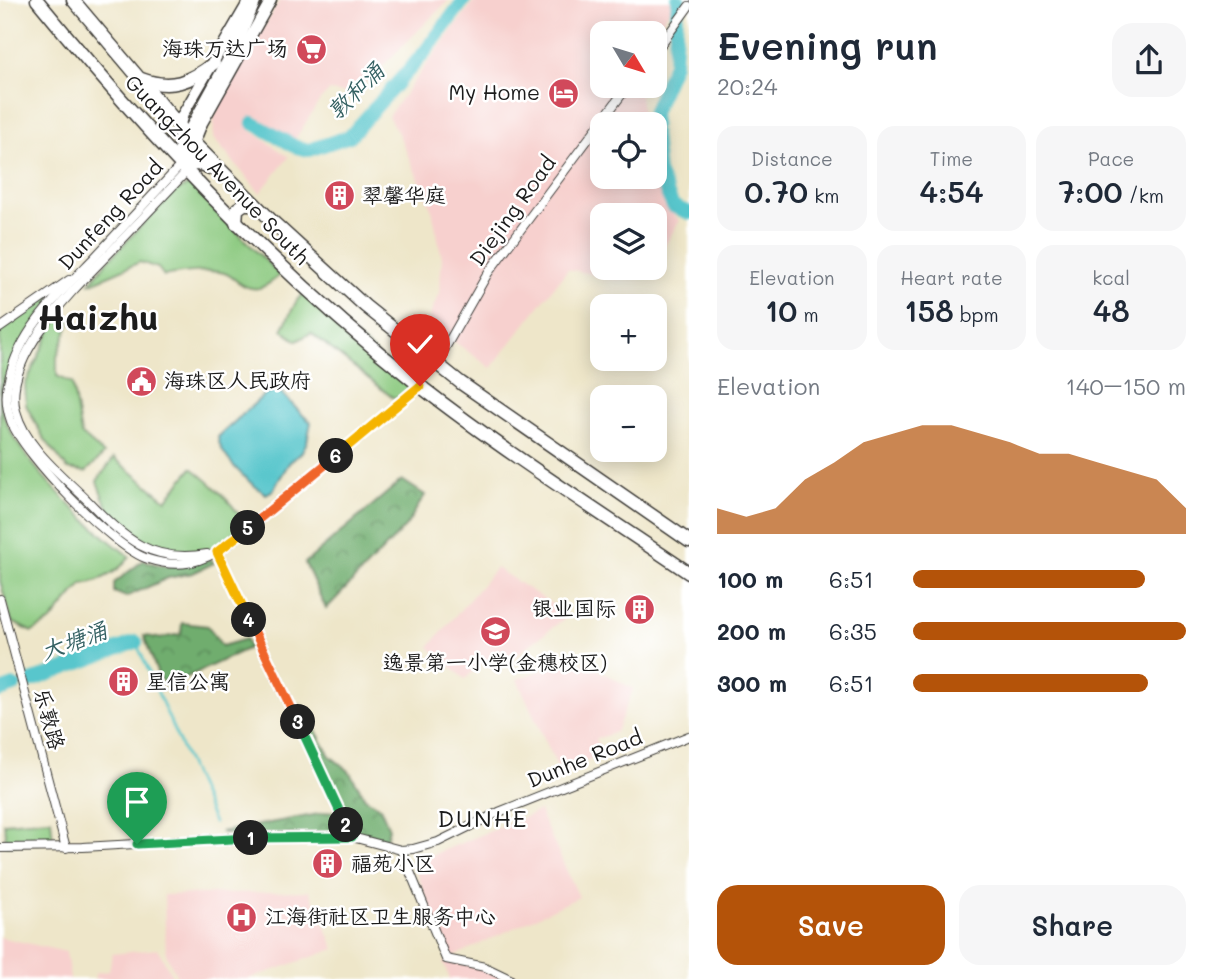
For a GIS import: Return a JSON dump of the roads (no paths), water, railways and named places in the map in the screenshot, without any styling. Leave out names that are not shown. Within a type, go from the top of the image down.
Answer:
[{"type":"highway","name":"Guangzhou Avenue South","points":[[37,0],[236,223],[325,307],[420,386],[524,461],[689,573]]},
{"type":"highway","name":"Guangzhou Avenue South","points":[[73,0],[179,126],[186,143],[223,173],[365,306],[436,364],[689,541]]},
{"type":"highway","points":[[223,173],[205,166],[186,167],[186,143],[219,65],[246,23],[251,2]]},
{"type":"highway","points":[[138,78],[153,83],[178,84],[219,65]]},
{"type":"highway","points":[[161,141],[186,143]]},
{"type":"highway","points":[[236,223],[237,209],[244,204],[255,204]]},
{"type":"main road","points":[[186,143],[202,123],[271,0]]},
{"type":"main road","points":[[179,126],[183,114],[219,65],[225,44],[251,2]]},
{"type":"street","points":[[667,37],[689,5]]},
{"type":"street","name":"Diejing Road","points":[[436,364],[488,273],[619,98]]},
{"type":"street","name":"Dunfeng Road","points":[[186,167],[82,270],[42,316],[26,339],[12,366],[8,381],[7,405],[16,432],[39,463],[99,524],[126,549],[148,559],[163,563],[205,560],[420,386]]},
{"type":"street","name":"Dunfeng Road","points":[[186,167],[41,330],[20,369],[15,403],[23,427],[40,452],[130,541],[155,552],[170,555],[217,552]]},
{"type":"street","points":[[0,328],[82,270]]},
{"type":"street","points":[[217,552],[352,837]]},
{"type":"street","name":"乐敦路","points":[[0,599],[66,848]]},
{"type":"street","name":"Dunhe Road","points":[[0,848],[66,848],[240,838],[352,837],[401,850],[438,842],[499,812],[688,738]]},
{"type":"street","points":[[401,850],[446,959],[485,967],[510,979]]},
{"type":"water","points":[[278,390],[311,422],[307,442],[301,453],[289,463],[273,490],[266,494],[230,461],[218,437],[266,393]]},
{"type":"waterway","name":"敦和涌","points":[[253,123],[296,147],[309,150],[350,136],[424,53],[464,0]]},
{"type":"waterway","name":"敦和涌","points":[[653,112],[674,64],[678,0]]},
{"type":"waterway","name":"敦和涌","points":[[665,189],[673,206],[689,213]]},
{"type":"waterway","points":[[136,642],[214,823]]},
{"type":"waterway","name":"大塘涌","points":[[28,682],[136,642]]},
{"type":"waterway","name":"大塘涌","points":[[0,691],[14,686]]},
{"type":"place","name":"海珠万达广场","points":[[311,49]]},
{"type":"place","name":"My Home","points":[[563,93]]},
{"type":"place","name":"翠馨华庭","points":[[339,196]]},
{"type":"place","name":"海珠区人民政府","points":[[141,381]]},
{"type":"place","name":"银业国际","points":[[639,609]]},
{"type":"place","name":"逸景第一小学(金穗校区)","points":[[495,631]]},
{"type":"place","name":"星信公寓","points":[[123,682]]},
{"type":"place","name":"福苑小区","points":[[328,864]]},
{"type":"place","name":"江海街社区卫生服务中心","points":[[242,917]]},
{"type":"district","name":"Haizhu","points":[[98,318]]},
{"type":"district","name":"DUNHE","points":[[483,819]]}]
